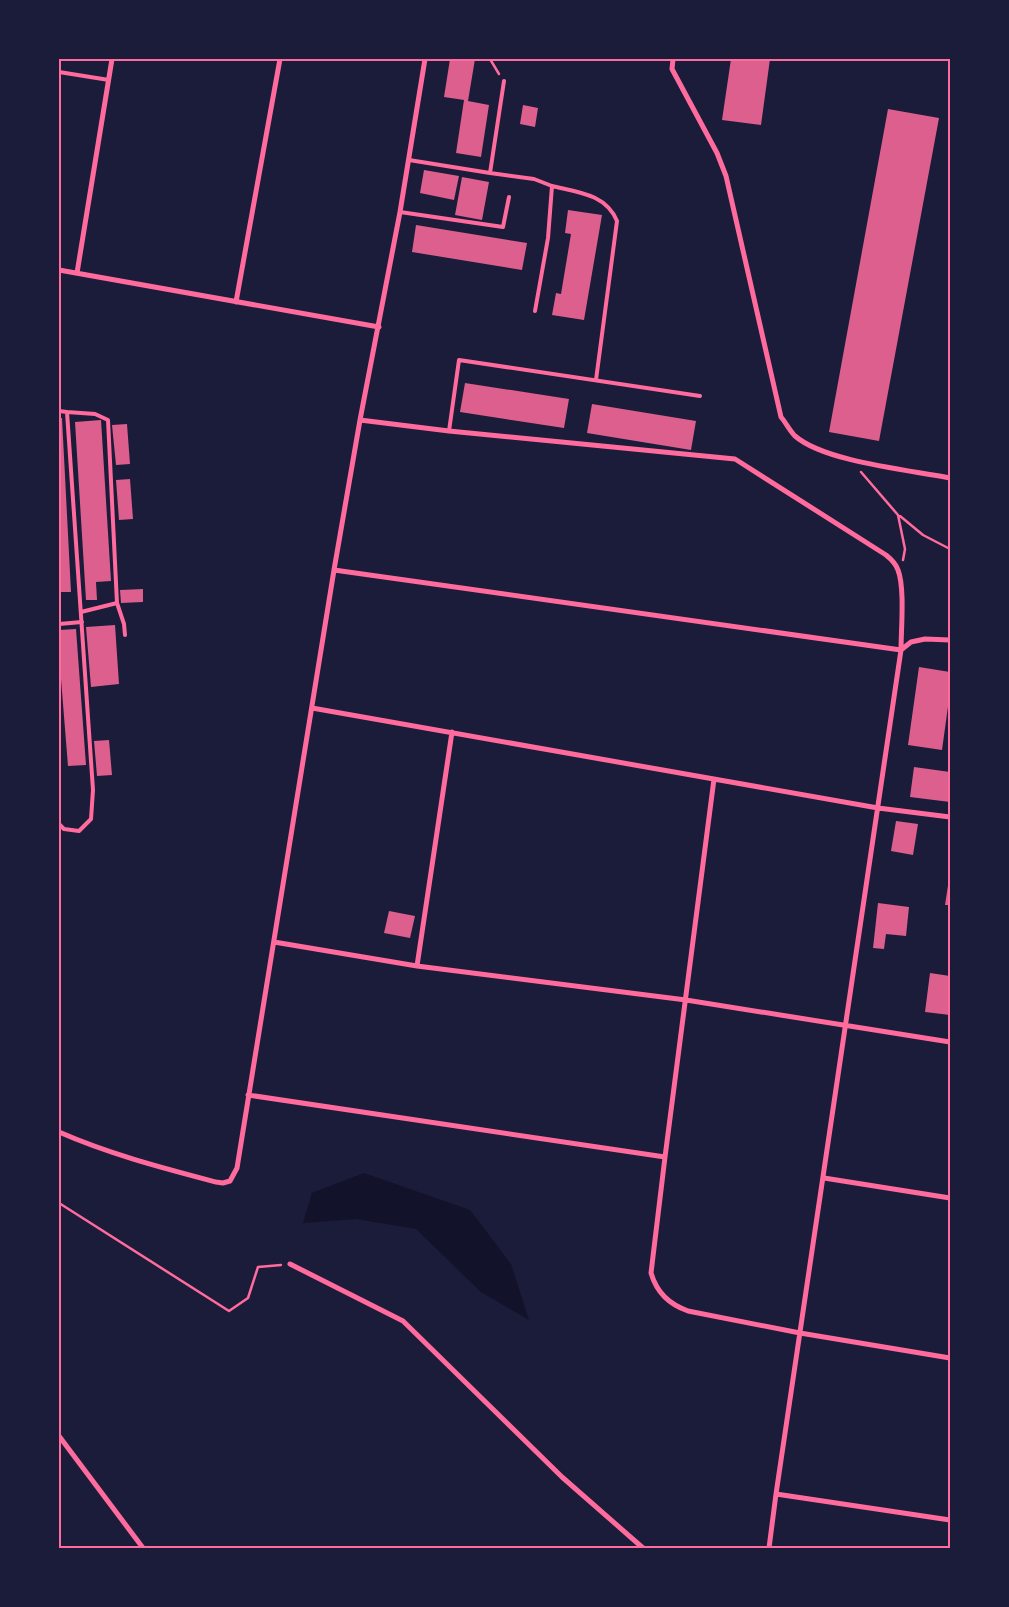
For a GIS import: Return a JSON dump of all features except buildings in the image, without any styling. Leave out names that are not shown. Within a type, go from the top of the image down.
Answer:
[{"type":"street","points":[[77,273],[112,59]]},
{"type":"street","points":[[236,302],[280,59]]},
{"type":"street","points":[[59,1132],[82,1142],[158,1167],[224,1183],[230,1180],[237,1168],[334,570],[360,420],[400,212],[425,59]]},
{"type":"street","points":[[673,59],[672,69],[717,153],[726,176],[781,417],[795,435],[816,448],[850,460],[950,478]]},
{"type":"street","points":[[59,270],[378,327]]},
{"type":"street","points":[[360,420],[449,431],[735,459],[886,555],[898,569],[901,581],[901,650],[769,1548]]},
{"type":"street","points":[[334,570],[901,650],[911,642],[925,639],[950,640]]},
{"type":"street","points":[[312,708],[878,808],[950,817]]},
{"type":"street","points":[[417,966],[452,732]]},
{"type":"street","points":[[714,779],[664,1158],[651,1273],[657,1289],[676,1307],[688,1311],[800,1333],[950,1358]]},
{"type":"street","points":[[274,942],[417,966],[686,1000],[950,1042]]},
{"type":"street","points":[[248,1095],[664,1158]]},
{"type":"street","points":[[824,1178],[950,1198]]},
{"type":"street","points":[[290,1264],[403,1321],[562,1477],[643,1548]]},
{"type":"street","points":[[59,1436],[143,1548]]},
{"type":"street","points":[[776,1494],[950,1520]]},
{"type":"lane","points":[[59,72],[108,80]]},
{"type":"lane","points":[[490,173],[504,81]]},
{"type":"lane","points":[[409,160],[534,179],[552,186],[595,196],[610,209],[617,220],[596,380]]},
{"type":"lane","points":[[535,311],[548,238],[552,186]]},
{"type":"lane","points":[[400,212],[503,227],[509,197]]},
{"type":"lane","points":[[449,431],[459,360],[700,396]]},
{"type":"lane","points":[[59,411],[95,414],[108,420],[116,603],[124,624],[124,635]]},
{"type":"lane","points":[[59,824],[64,829],[79,831],[91,818],[93,790],[67,412]]},
{"type":"lane","points":[[81,612],[116,603]]},
{"type":"lane","points":[[59,624],[82,622]]},
{"type":"path","points":[[490,59],[504,81]]},
{"type":"path","points":[[850,460],[898,515],[923,535],[950,549]]},
{"type":"path","points":[[898,515],[905,549],[901,581]]},
{"type":"path","points":[[59,1203],[229,1311],[248,1298],[258,1267],[290,1264]]},
{"type":"shaded area","points":[[364,1173],[470,1210],[511,1264],[529,1320],[481,1292],[416,1229],[356,1219],[303,1223],[312,1193]]}]
